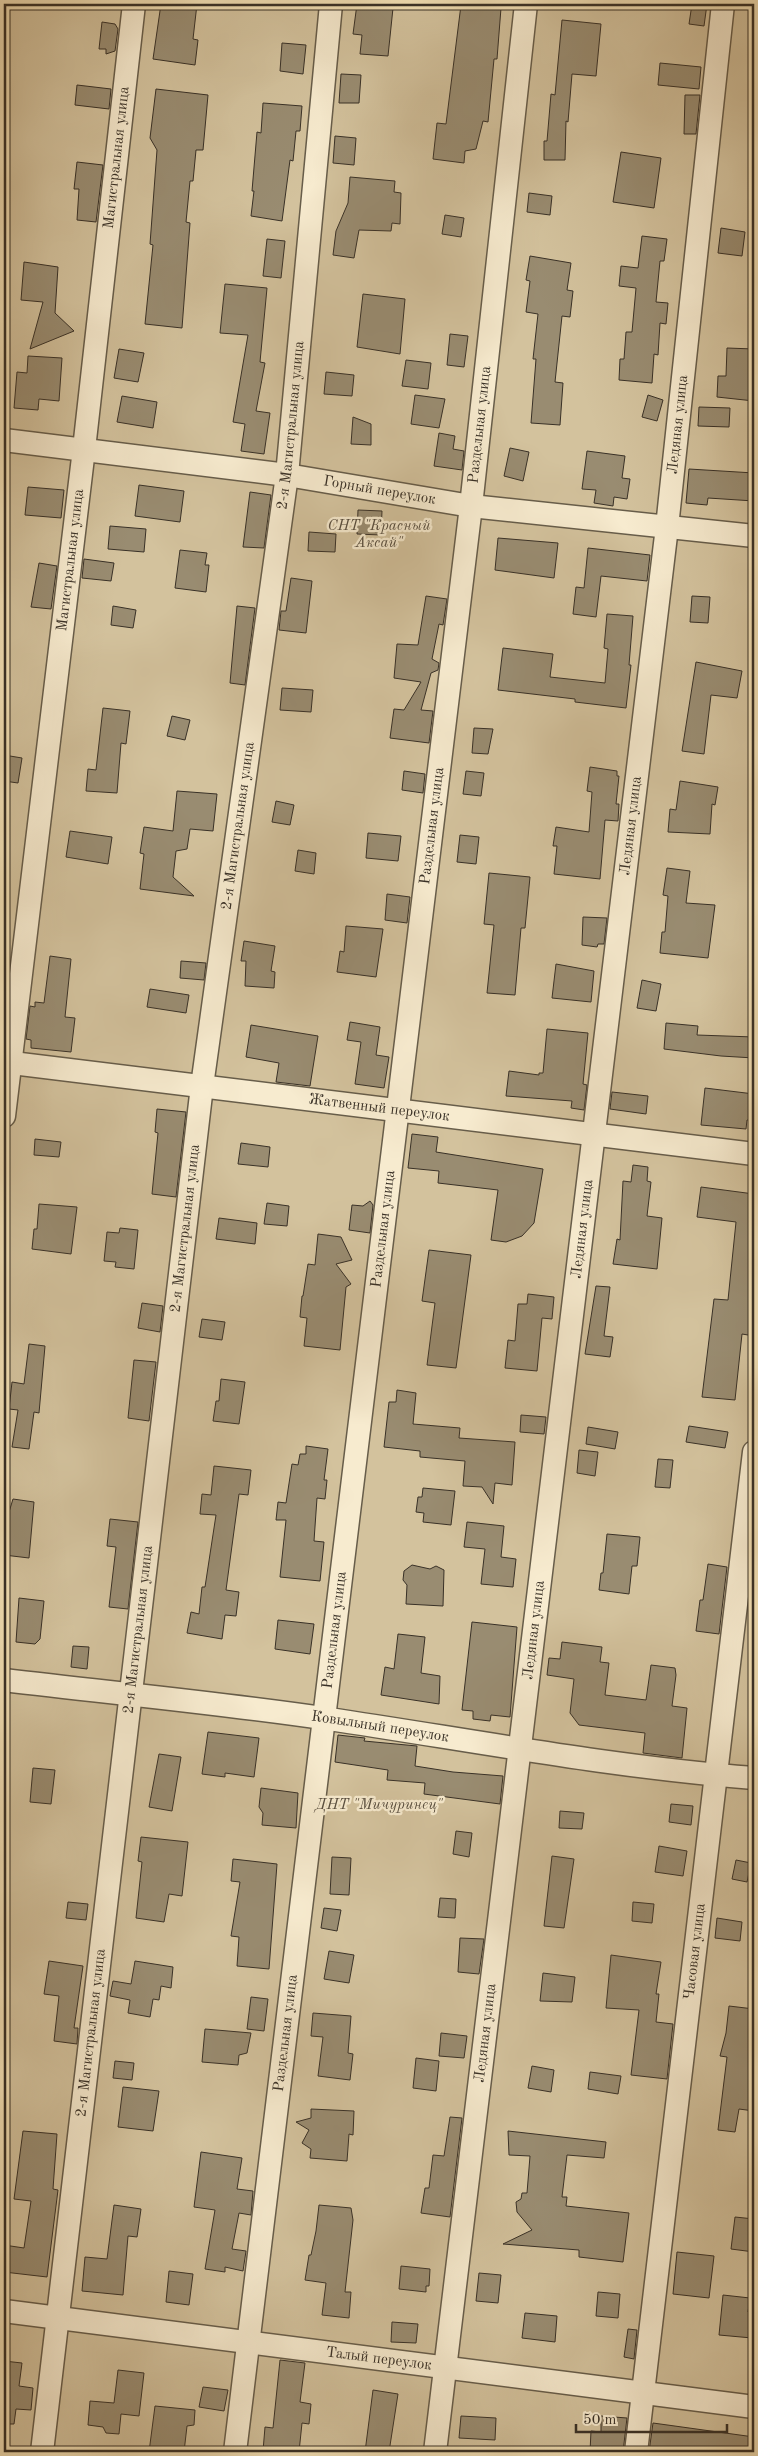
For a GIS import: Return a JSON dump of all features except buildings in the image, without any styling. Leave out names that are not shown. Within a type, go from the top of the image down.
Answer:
[{"type":"street","name":"Магистральная улица","points":[[4,1116],[7,1062],[84,449],[134,4]]},
{"type":"street","name":"2-я Магистральная улица","points":[[42,2452],[202,1086],[287,475],[332,4]]},
{"type":"street","name":"Раздельная улица","points":[[236,2452],[471,506],[526,4]]},
{"type":"street","name":"Ледяная улица","points":[[435,2452],[667,527],[723,4]]},
{"type":"street","name":"Горный переулок","points":[[4,440],[287,475],[471,506],[754,536]]},
{"type":"street","name":"Жатвенный переулок","points":[[7,1062],[754,1154]]},
{"type":"street","name":"Часовая улица","points":[[636,2452],[754,1452]]},
{"type":"street","name":"Ковыльный переулок","points":[[4,1680],[326,1719],[521,1749],[715,1775],[754,1778]]},
{"type":"street","name":"Талый переулок","points":[[4,2311],[445,2368],[644,2391],[754,2407]]},
{"type":"green space","points":[[4,4],[754,4],[754,2452],[4,2452]]},
{"type":"park label","name":"СНТ \"Красный Аксай\"","points":[[379,534]]},
{"type":"park label","name":"ДНТ \"Мичуринец\"","points":[[379,1805]]}]
